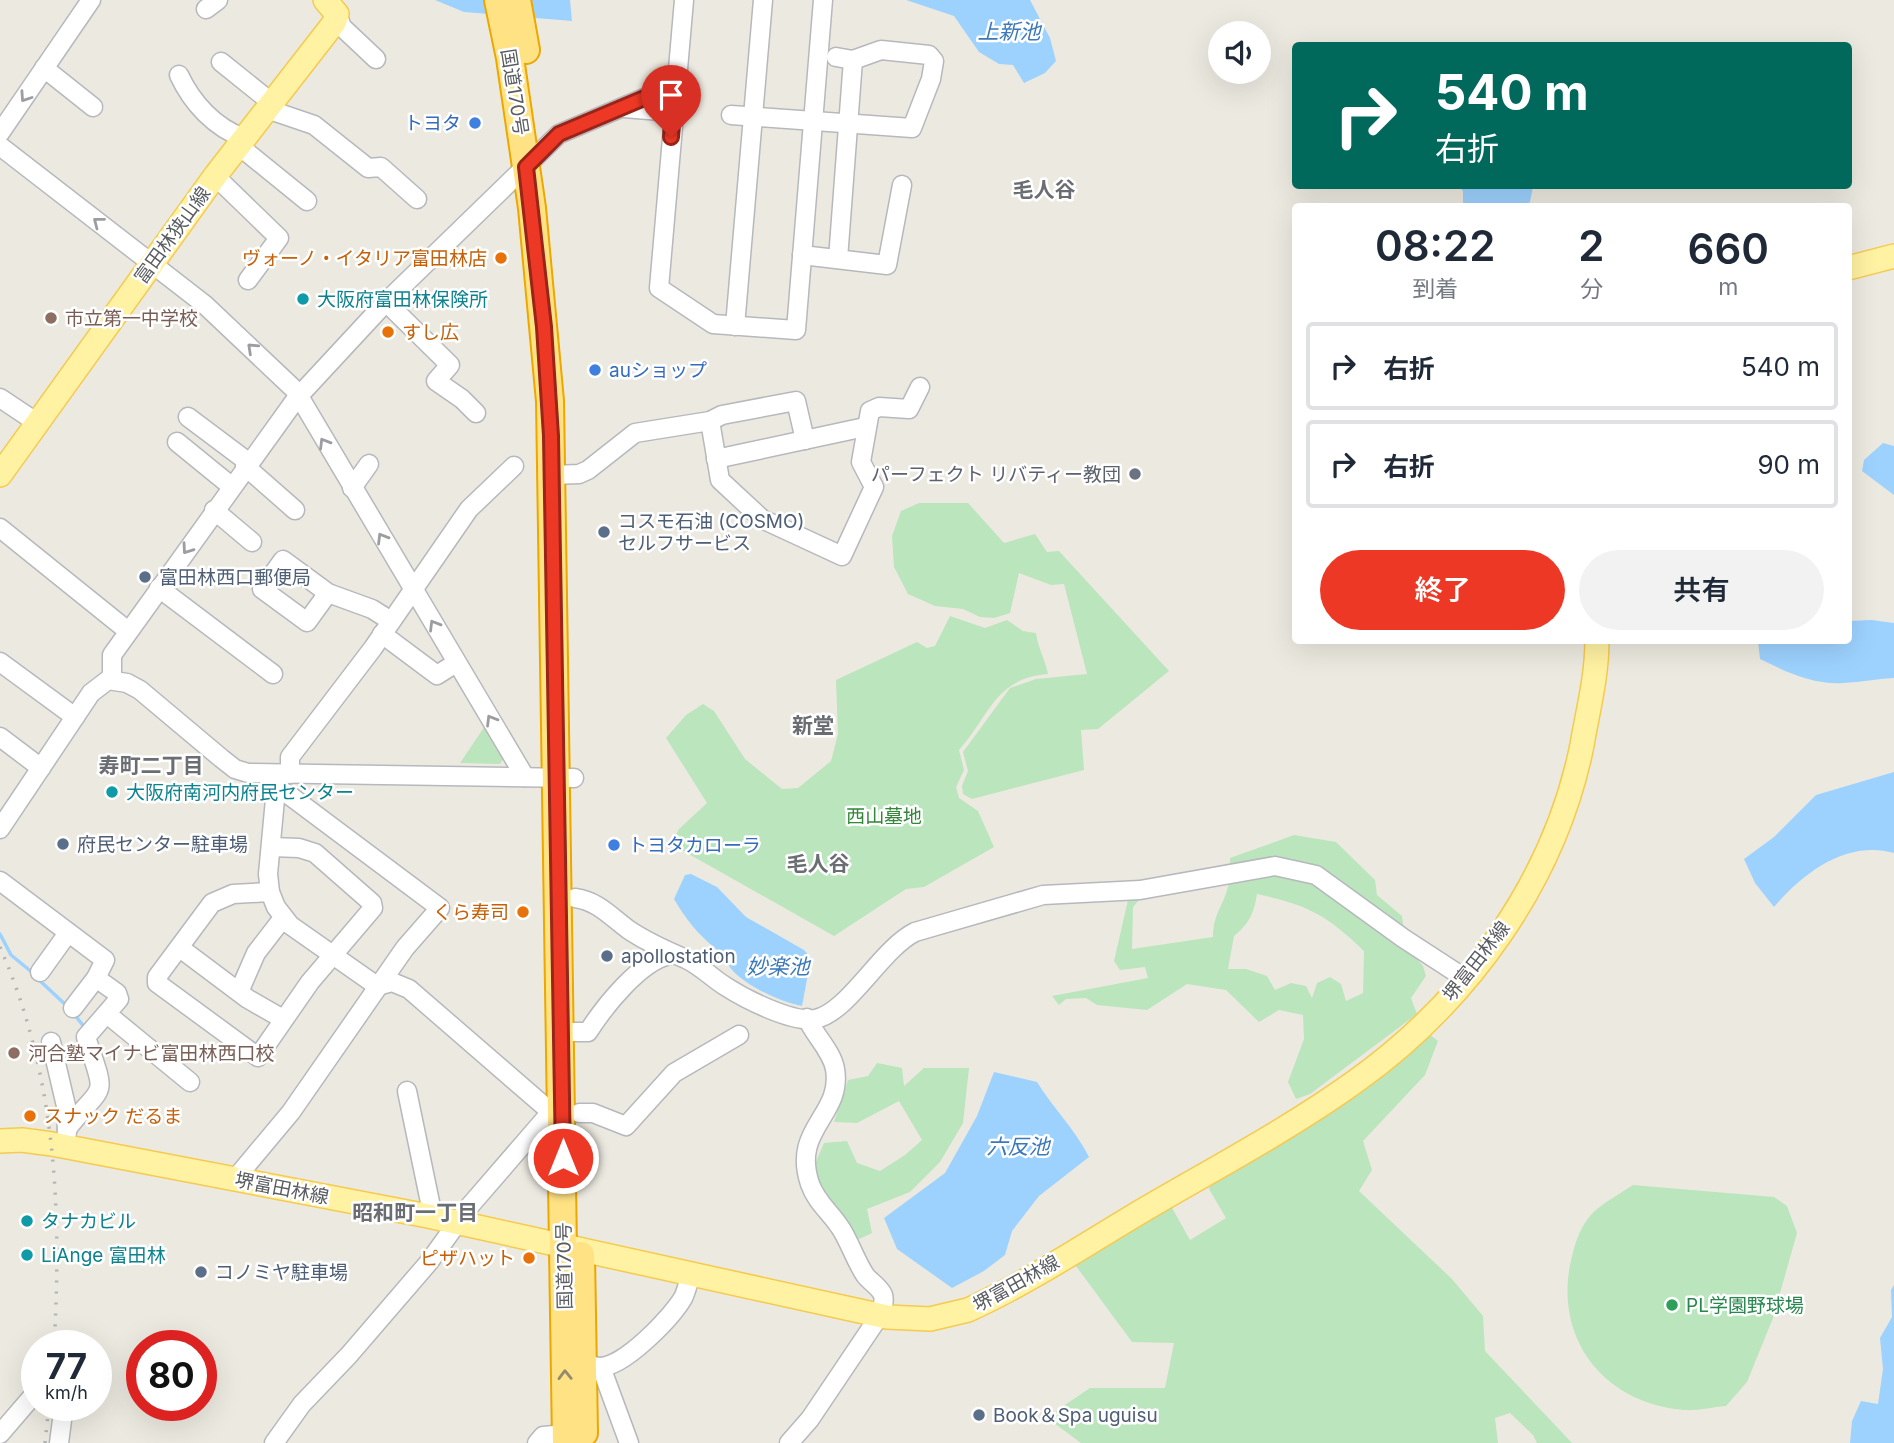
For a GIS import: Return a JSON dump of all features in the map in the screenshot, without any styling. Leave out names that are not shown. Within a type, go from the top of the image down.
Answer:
[{"type":"highway","name":"国道170号","points":[[498,0],[513,28]]},
{"type":"highway","name":"国道170号","points":[[517,0],[513,28],[561,328],[570,1032]]},
{"type":"highway","name":"国道170号","points":[[565,778],[575,898],[564,1113],[572,1246],[572,1440]]},
{"type":"highway","name":"国道170号","points":[[572,1246],[592,1365],[572,1440]]},
{"type":"main road","name":"富田林狭山線","points":[[0,475],[215,176],[270,106],[331,7]]},
{"type":"main road","points":[[1852,267],[1894,256]]},
{"type":"main road","name":"堺富田林線","points":[[0,1141],[66,1138],[235,1179],[572,1246],[880,1315],[930,1319],[968,1310],[994,1298],[1230,1160],[1357,1081],[1401,1045],[1466,979],[1526,892],[1562,820],[1575,780],[1592,693],[1597,644]]},
{"type":"street","points":[[0,133],[91,0]]},
{"type":"street","points":[[684,0],[659,288],[713,324],[796,330],[823,0]]},
{"type":"street","points":[[735,326],[763,0]]},
{"type":"street","points":[[331,7],[342,27],[376,59]]},
{"type":"street","points":[[731,115],[848,124],[912,128],[931,79],[934,61],[929,55],[891,50],[845,58],[848,124],[838,259]]},
{"type":"street","points":[[222,62],[270,106],[314,125],[368,168],[381,167],[418,199]]},
{"type":"street","points":[[44,68],[93,107]]},
{"type":"street","points":[[179,75],[198,106],[307,201]]},
{"type":"street","points":[[112,680],[112,654],[247,464],[298,397],[386,302],[559,134],[617,107],[675,85]]},
{"type":"street","points":[[617,107],[673,112]]},
{"type":"street","points":[[0,146],[152,264],[249,345],[296,391],[525,777]]},
{"type":"street","points":[[215,176],[279,238],[248,280]]},
{"type":"street","points":[[802,255],[887,265],[902,185]]},
{"type":"street","points":[[386,302],[450,365],[436,381],[463,399],[476,413]]},
{"type":"street","points":[[710,421],[720,480],[762,519],[842,556],[874,486],[861,462],[865,427],[870,411],[879,407],[909,410],[920,387]]},
{"type":"street","points":[[0,398],[36,422]]},
{"type":"street","points":[[561,474],[589,470],[601,457],[635,433],[710,421],[722,415],[796,401],[805,440]]},
{"type":"street","points":[[188,416],[247,464],[295,510]]},
{"type":"street","points":[[716,459],[865,427]]},
{"type":"street","points":[[177,442],[232,486]]},
{"type":"street","points":[[352,488],[369,464]]},
{"type":"street","points":[[377,986],[284,918],[270,892],[271,847],[281,778],[290,757],[447,544],[469,509],[514,466]]},
{"type":"street","points":[[214,510],[252,542]]},
{"type":"street","points":[[0,528],[128,631]]},
{"type":"street","points":[[159,588],[273,674]]},
{"type":"street","points":[[328,593],[372,609],[386,628],[437,675],[456,663]]},
{"type":"street","points":[[0,662],[75,717]]},
{"type":"street","points":[[0,829],[99,684],[112,680],[140,690],[235,769],[248,773],[281,778],[565,778]]},
{"type":"street","points":[[0,737],[41,768]]},
{"type":"street","points":[[235,1179],[296,1106],[377,986],[439,908],[289,795],[281,778]]},
{"type":"street","points":[[270,892],[233,894],[218,899],[207,909],[158,977],[157,983],[258,1057],[283,1019],[373,908],[372,903],[315,853],[299,848],[271,847]]},
{"type":"street","points":[[575,898],[591,900],[632,932],[670,955],[685,959],[726,987],[766,1007],[815,1019],[832,1011],[900,940],[915,932],[1043,895],[1140,890],[1275,866],[1316,875],[1403,938],[1466,979]]},
{"type":"street","points":[[0,881],[105,960],[96,978],[73,1008]]},
{"type":"street","points":[[239,992],[256,953],[284,918]]},
{"type":"street","points":[[40,972],[68,933]]},
{"type":"street","points":[[180,947],[239,992],[283,1019]]},
{"type":"street","points":[[570,1032],[588,1032],[604,1006],[657,958],[670,955]]},
{"type":"street","points":[[66,1138],[101,1089],[88,1035],[118,999],[117,993],[96,978]]},
{"type":"street","points":[[377,986],[392,982],[409,989],[564,1113],[593,1112],[626,1126],[674,1073],[739,1035]]},
{"type":"street","points":[[107,1014],[190,1082]]},
{"type":"street","points":[[789,1443],[810,1419],[880,1315],[884,1297],[867,1279],[842,1230],[818,1201],[810,1182],[806,1150],[809,1135],[833,1099],[836,1082],[835,1067],[807,1018]]},
{"type":"street","points":[[51,1042],[66,1106],[66,1138]]},
{"type":"street","points":[[407,1091],[431,1207],[428,1216]]},
{"type":"street","points":[[274,1443],[302,1404],[429,1262],[457,1222],[564,1113]]},
{"type":"street","points":[[629,1443],[592,1365],[618,1362],[670,1318],[685,1295],[691,1272]]},
{"type":"street","points":[[0,1434],[21,1410]]},
{"type":"street","points":[[59,1443],[62,1421]]},
{"type":"street","points":[[537,1443],[543,1436],[572,1440]]},
{"type":"green space","points":[[919,503],[968,503],[1004,543],[1035,534],[1047,552],[1059,551],[1169,671],[1098,729],[1081,730],[1084,770],[972,799],[963,794],[962,786],[968,771],[963,752],[1010,688],[1036,679],[1087,674],[1064,584],[1051,585],[1019,573],[1010,613],[994,618],[980,617],[963,609],[935,606],[908,594],[894,567],[892,536],[901,511]]},
{"type":"green space","name":"西山墓地","points":[[950,616],[985,628],[1007,620],[1023,631],[1036,633],[1048,674],[1030,677],[1005,691],[995,700],[959,750],[964,770],[956,787],[959,798],[978,811],[994,847],[924,887],[906,889],[834,936],[671,844],[679,829],[707,803],[666,738],[686,715],[703,704],[714,711],[745,759],[782,789],[798,788],[831,761],[838,734],[836,680],[917,642],[927,648],[935,646]]},
{"type":"green space","points":[[487,723],[504,758],[500,764],[460,763]]},
{"type":"green space","points":[[1294,835],[1336,842],[1375,880],[1377,895],[1402,916],[1406,946],[1423,966],[1426,976],[1411,998],[1417,1014],[1310,1094],[1296,1099],[1288,1082],[1304,1039],[1303,1015],[1279,1010],[1259,1022],[1226,990],[1187,984],[1147,1010],[1097,1005],[1086,998],[1066,999],[1059,1005],[1052,996],[1148,978],[1145,967],[1120,970],[1114,961],[1128,900],[1139,900],[1133,907],[1132,949],[1213,937],[1215,921],[1229,882],[1230,858]],"holes":[[[1257,894],[1275,898],[1327,920],[1364,951],[1363,993],[1346,1001],[1341,984],[1330,977],[1317,983],[1312,998],[1306,986],[1291,983],[1275,990],[1267,976],[1246,969],[1228,969],[1234,936],[1250,918]]]},
{"type":"green space","points":[[1429,1034],[1438,1041],[1425,1075],[1363,1141],[1372,1170],[1359,1191],[1452,1279],[1483,1316],[1485,1351],[1572,1443],[1537,1443],[1533,1435],[1510,1413],[1495,1418],[1498,1443],[1081,1443],[1054,1423],[1056,1411],[1090,1388],[1165,1388],[1174,1343],[1132,1342],[1076,1266],[1171,1206],[1190,1240],[1226,1218],[1209,1189],[1211,1183],[1352,1097]]},
{"type":"green space","points":[[877,1063],[902,1068],[904,1086],[924,1068],[969,1068],[963,1123],[940,1162],[910,1192],[867,1209],[872,1233],[855,1241],[822,1195],[815,1164],[824,1143],[847,1141],[857,1163],[880,1171],[922,1140],[899,1101],[857,1123],[834,1122],[848,1080],[868,1076]]},
{"type":"green space","name":"PL学園野球場","points":[[1633,1185],[1774,1197],[1787,1206],[1797,1233],[1773,1318],[1747,1382],[1726,1406],[1684,1410],[1657,1405],[1633,1396],[1612,1383],[1594,1366],[1581,1346],[1572,1324],[1568,1298],[1569,1271],[1575,1246],[1581,1229],[1591,1215]]},
{"type":"water","points":[[435,0],[570,0],[572,21],[464,12]]},
{"type":"water","name":"上新池","points":[[906,0],[1030,0],[1050,38],[1056,61],[1045,73],[1024,83],[1013,65],[999,64],[979,52],[954,16]]},
{"type":"water","points":[[1461,189],[1532,189],[1528,203],[1463,203]]},
{"type":"water","points":[[1883,443],[1894,446],[1894,495],[1862,471],[1864,460]]},
{"type":"water","points":[[1852,621],[1894,623],[1894,678],[1844,683],[1822,682],[1790,673],[1760,659],[1758,644],[1852,644]]},
{"type":"water","points":[[1894,772],[1894,853],[1877,850],[1843,855],[1813,871],[1774,907],[1755,883],[1744,859],[1774,837],[1816,795]]},
{"type":"water","name":"妙楽池","points":[[691,874],[717,887],[746,917],[804,950],[811,958],[802,1006],[775,997],[747,983],[693,926],[674,899],[685,875]]},
{"type":"water","name":"六反池","points":[[994,1072],[1037,1082],[1089,1157],[1039,1196],[1012,1231],[1005,1255],[984,1271],[952,1288],[897,1249],[884,1218],[945,1173],[977,1116]]},
{"type":"water","points":[[1894,1285],[1894,1443],[1850,1443],[1852,1421],[1861,1401],[1878,1404],[1883,1369],[1880,1338],[1892,1317],[1891,1290]]},
{"type":"waterway","points":[[0,934],[11,955],[33,973]]},
{"type":"waterway","points":[[38,979],[68,1007]]},
{"type":"waterway","points":[[73,1013],[86,1029]]},
{"type":"railway","points":[[0,947],[19,995],[44,1093],[55,1193],[57,1244],[55,1330]]},
{"type":"railway","points":[[45,1443],[47,1421]]},
{"type":"place","name":"トヨタ","points":[[475,123]]},
{"type":"place","name":"ヴォーノ・イタリア富田林店","points":[[501,258]]},
{"type":"place","name":"大阪府富田林保険所","points":[[303,299]]},
{"type":"place","name":"市立第一中学校","points":[[51,318]]},
{"type":"place","name":"すし広","points":[[388,332]]},
{"type":"place","name":"auショップ","points":[[595,370]]},
{"type":"place","name":"パーフェクト リバティー教団","points":[[1135,474]]},
{"type":"place","name":"コスモ石油 (COSMO) セルフサービス","points":[[604,532]]},
{"type":"place","name":"富田林西口郵便局","points":[[145,577]]},
{"type":"place","name":"大阪府南河内府民センター","points":[[112,792]]},
{"type":"place","name":"府民センター駐車場","points":[[63,844]]},
{"type":"place","name":"トヨタカローラ","points":[[614,845]]},
{"type":"place","name":"くら寿司","points":[[523,912]]},
{"type":"place","name":"apollostation","points":[[607,956]]},
{"type":"place","name":"河合塾マイナビ富田林西口校","points":[[14,1053]]},
{"type":"place","name":"スナック だるま","points":[[30,1116]]},
{"type":"place","name":"タナカビル","points":[[27,1221]]},
{"type":"place","name":"LiAnge 富田林","points":[[27,1255]]},
{"type":"place","name":"ピザハット","points":[[529,1258]]},
{"type":"place","name":"コノミヤ駐車場","points":[[201,1272]]},
{"type":"place","name":"PL学園野球場","points":[[1672,1305]]},
{"type":"place","name":"Book＆Spa uguisu","points":[[979,1415]]},
{"type":"district","name":"毛人谷","points":[[1044,190]]},
{"type":"district","name":"新堂","points":[[813,726]]},
{"type":"district","name":"寿町二丁目","points":[[151,766]]},
{"type":"district","name":"毛人谷","points":[[818,864]]},
{"type":"district","name":"昭和町一丁目","points":[[415,1213]]},
{"type":"route","points":[[563,1158],[553,474],[544,327],[526,167],[559,134],[617,107],[675,85],[671,137]]}]
